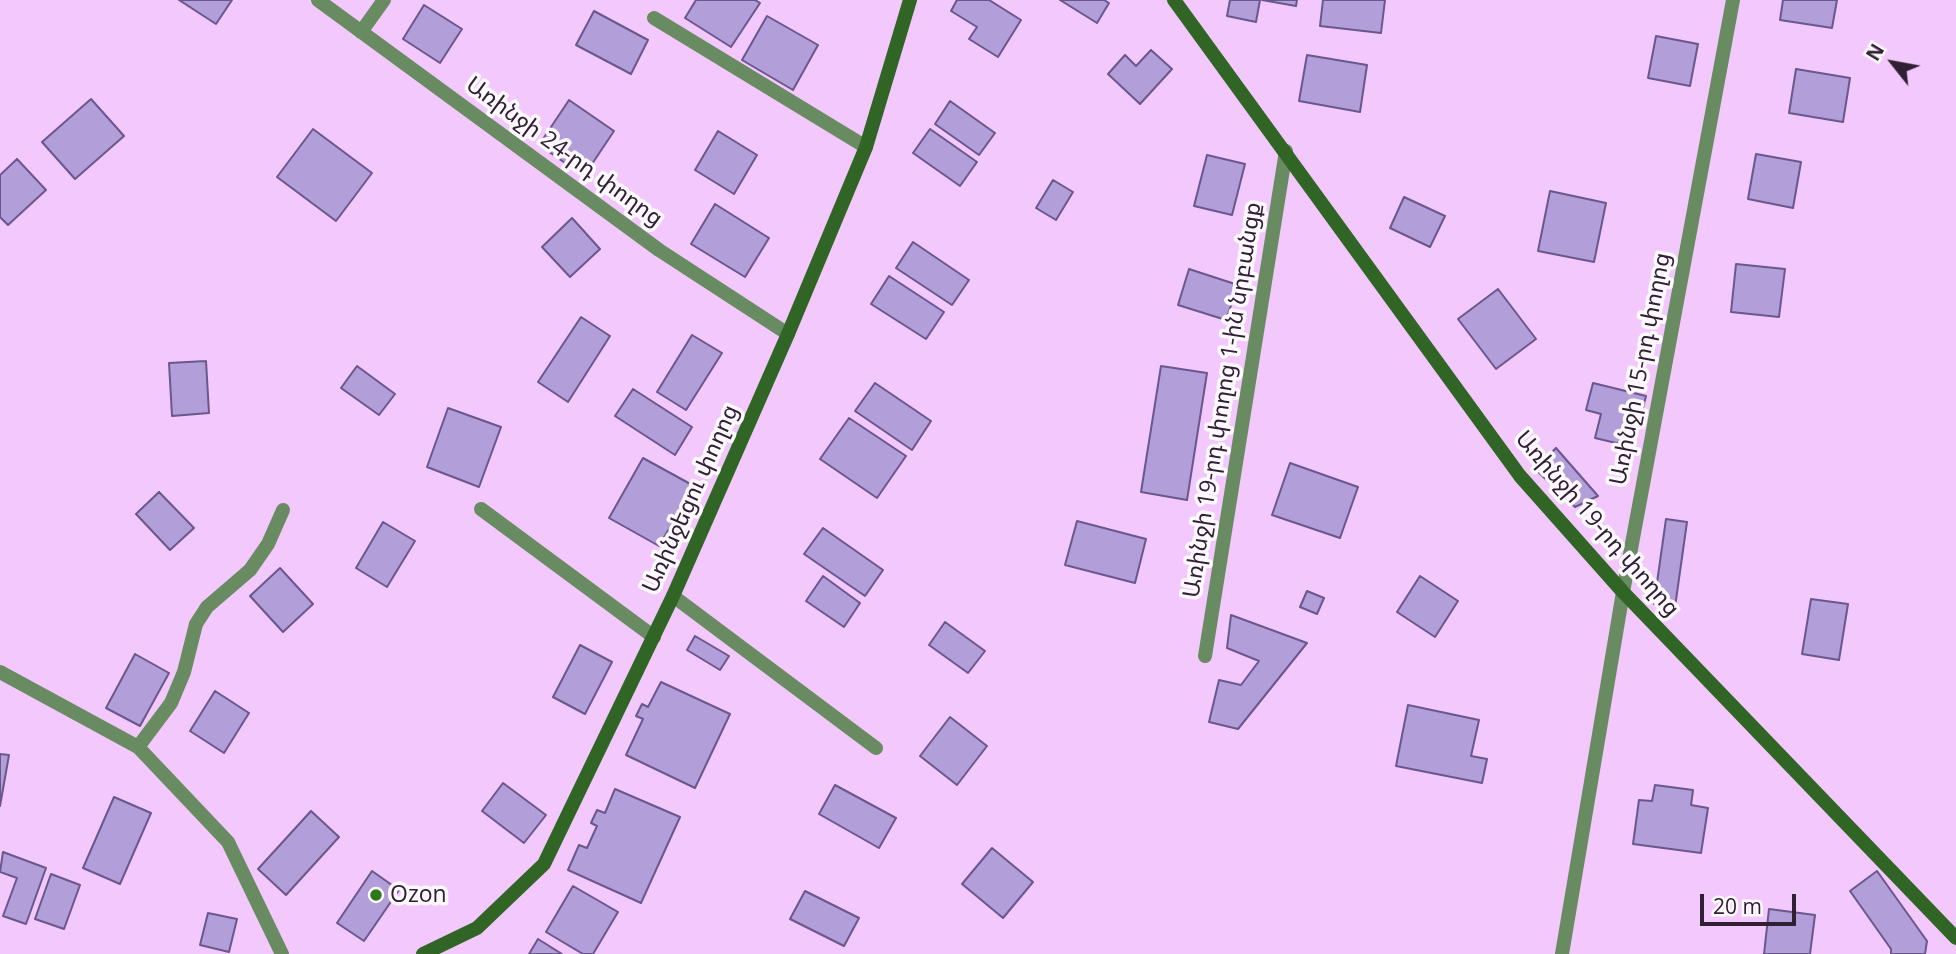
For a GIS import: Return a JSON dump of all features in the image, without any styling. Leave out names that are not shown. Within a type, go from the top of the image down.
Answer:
[{"type":"street","name":"Առինջի 24-րդ փողոց","points":[[318,0],[659,250],[788,334]]},
{"type":"street","points":[[361,32],[384,0]]},
{"type":"street","name":"Առինջեցու փողոց","points":[[423,954],[477,928],[544,864],[673,596],[788,334],[866,147],[910,0]]},
{"type":"street","name":"Առինջի 19-րդ փողոց","points":[[1174,0],[1520,476],[1623,592],[1956,938]]},
{"type":"street","name":"Առինջի 15-րդ փողոց","points":[[1562,954],[1623,592],[1733,0]]},
{"type":"street","points":[[654,18],[866,147]]},
{"type":"street","name":"Առինջի 19-րդ փողոց 1-ին նրբանցք","points":[[1205,656],[1286,151]]},
{"type":"street","points":[[481,509],[654,637]]},
{"type":"street","points":[[138,747],[172,704],[184,672],[196,624],[207,607],[250,570],[268,544],[284,510]]},
{"type":"street","points":[[673,596],[876,748]]},
{"type":"street","points":[[0,672],[138,747],[228,842],[282,954]]},
{"type":"building","points":[[179,0],[232,0],[216,24]]},
{"type":"building","points":[[696,0],[755,0],[760,3],[731,47],[685,18]]},
{"type":"building","points":[[957,0],[989,0],[1021,20],[998,57],[969,39],[977,27],[951,11]]},
{"type":"building","points":[[1060,0],[1104,0],[1109,3],[1097,23]]},
{"type":"building","points":[[1230,0],[1260,0],[1256,22],[1227,16]]},
{"type":"building","points":[[1262,0],[1297,0],[1296,6]]},
{"type":"building","points":[[1323,0],[1385,0],[1381,33],[1320,26]]},
{"type":"building","points":[[1783,0],[1837,0],[1832,28],[1780,20]]},
{"type":"building","points":[[424,5],[462,29],[440,63],[403,39]]},
{"type":"building","points":[[594,11],[648,40],[631,74],[576,45]]},
{"type":"building","points":[[767,16],[818,45],[793,90],[742,60]]},
{"type":"building","points":[[1656,36],[1698,44],[1690,86],[1648,78]]},
{"type":"building","points":[[1151,50],[1172,69],[1140,104],[1108,74],[1125,55],[1136,66]]},
{"type":"building","points":[[1307,55],[1367,65],[1360,112],[1299,101]]},
{"type":"building","points":[[1796,69],[1850,78],[1843,122],[1789,113]]},
{"type":"building","points":[[91,99],[124,136],[75,179],[42,142]]},
{"type":"building","points":[[569,100],[614,131],[584,176],[539,145]]},
{"type":"building","points":[[950,101],[995,133],[979,155],[935,124]]},
{"type":"building","points":[[313,129],[372,173],[336,221],[277,177]]},
{"type":"building","points":[[930,129],[977,162],[960,186],[913,153]]},
{"type":"building","points":[[718,131],[757,155],[734,194],[695,170]]},
{"type":"building","points":[[1756,154],[1801,162],[1793,208],[1748,199]]},
{"type":"building","points":[[1207,155],[1245,164],[1232,215],[1194,206]]},
{"type":"building","points":[[17,159],[46,190],[8,225],[0,217],[0,175]]},
{"type":"building","points":[[1053,180],[1073,192],[1056,220],[1036,208]]},
{"type":"building","points":[[1550,191],[1606,203],[1594,262],[1538,251]]},
{"type":"building","points":[[1404,197],[1445,216],[1430,247],[1390,228]]},
{"type":"building","points":[[715,204],[769,238],[745,277],[691,244]]},
{"type":"building","points":[[572,218],[600,249],[570,277],[542,247]]},
{"type":"building","points":[[913,242],[969,280],[952,305],[896,268]]},
{"type":"building","points":[[1736,264],[1785,269],[1779,317],[1731,312]]},
{"type":"building","points":[[1189,269],[1238,285],[1226,320],[1178,305]]},
{"type":"building","points":[[889,276],[944,312],[926,339],[871,304]]},
{"type":"building","points":[[1498,289],[1536,339],[1496,369],[1458,319]]},
{"type":"building","points":[[581,317],[610,336],[568,402],[538,382]]},
{"type":"building","points":[[692,335],[722,353],[686,410],[657,392]]},
{"type":"building","points":[[206,361],[209,413],[172,416],[169,363]]},
{"type":"building","points":[[357,366],[395,394],[379,415],[341,388]]},
{"type":"building","points":[[1161,366],[1207,373],[1187,500],[1141,492]]},
{"type":"building","points":[[875,383],[931,421],[912,450],[855,411]]},
{"type":"building","points":[[1593,383],[1646,396],[1633,447],[1595,438],[1601,414],[1586,410]]},
{"type":"building","points":[[633,389],[692,427],[675,455],[615,416]]},
{"type":"building","points":[[448,408],[501,427],[479,487],[427,467]]},
{"type":"building","points":[[849,418],[906,456],[877,498],[820,459]]},
{"type":"building","points":[[1556,448],[1598,496],[1575,507],[1535,469]]},
{"type":"building","points":[[643,458],[694,486],[659,546],[609,518]]},
{"type":"building","points":[[1290,463],[1358,487],[1340,538],[1272,515]]},
{"type":"building","points":[[159,492],[194,528],[170,550],[136,514]]},
{"type":"building","points":[[1666,519],[1687,522],[1675,607],[1654,604]]},
{"type":"building","points":[[1077,521],[1146,539],[1135,583],[1065,565]]},
{"type":"building","points":[[383,522],[415,541],[387,587],[356,568]]},
{"type":"building","points":[[823,528],[883,570],[865,596],[804,554]]},
{"type":"building","points":[[280,568],[313,604],[283,632],[250,596]]},
{"type":"building","points":[[823,576],[860,603],[844,627],[806,601]]},
{"type":"building","points":[[1420,576],[1458,601],[1435,637],[1397,612]]},
{"type":"building","points":[[1307,591],[1324,598],[1317,614],[1300,607]]},
{"type":"building","points":[[1811,599],[1848,604],[1839,660],[1802,654]]},
{"type":"building","points":[[1231,615],[1307,643],[1238,729],[1209,722],[1219,680],[1241,685],[1259,661],[1227,648]]},
{"type":"building","points":[[945,622],[985,651],[968,673],[929,645]]},
{"type":"building","points":[[695,636],[729,656],[720,670],[687,650]]},
{"type":"building","points":[[580,645],[612,662],[585,714],[553,697]]},
{"type":"building","points":[[135,654],[169,673],[140,726],[106,708]]},
{"type":"building","points":[[661,682],[730,714],[695,788],[626,755],[643,719],[636,716],[642,704],[648,707]]},
{"type":"building","points":[[215,691],[249,713],[224,753],[190,731]]},
{"type":"building","points":[[1408,705],[1479,720],[1471,756],[1487,759],[1482,783],[1396,766]]},
{"type":"building","points":[[950,717],[987,746],[957,785],[920,756]]},
{"type":"building","points":[[0,754],[9,755],[0,806]]},
{"type":"building","points":[[503,783],[546,815],[524,843],[482,811]]},
{"type":"building","points":[[835,785],[896,818],[879,848],[819,814]]},
{"type":"building","points":[[1655,785],[1693,790],[1691,805],[1708,808],[1701,853],[1633,844],[1639,800],[1652,801]]},
{"type":"building","points":[[615,789],[680,817],[641,903],[568,870],[579,845],[587,848],[597,826],[591,823],[597,810],[605,813]]},
{"type":"building","points":[[114,797],[151,813],[120,884],[83,868]]},
{"type":"building","points":[[311,811],[339,837],[286,895],[258,869]]},
{"type":"building","points":[[992,848],[1033,882],[1003,918],[962,884]]},
{"type":"building","points":[[3,852],[46,868],[26,924],[3,916],[17,878],[0,872]]},
{"type":"building","points":[[372,871],[399,890],[364,941],[337,923]]},
{"type":"building","points":[[1877,871],[1927,941],[1925,954],[1891,954],[1891,949],[1850,891]]},
{"type":"building","points":[[51,874],[80,885],[64,929],[35,919]]},
{"type":"building","points":[[573,886],[618,912],[593,954],[583,954],[546,932]]},
{"type":"building","points":[[805,891],[859,918],[844,946],[790,919]]},
{"type":"building","points":[[1769,909],[1815,915],[1810,954],[1764,954]]},
{"type":"building","points":[[208,913],[237,919],[229,952],[200,945]]},
{"type":"building","points":[[538,939],[562,954],[529,954]]},
{"type":"place","name":"Ozon","points":[[376,895]]}]
